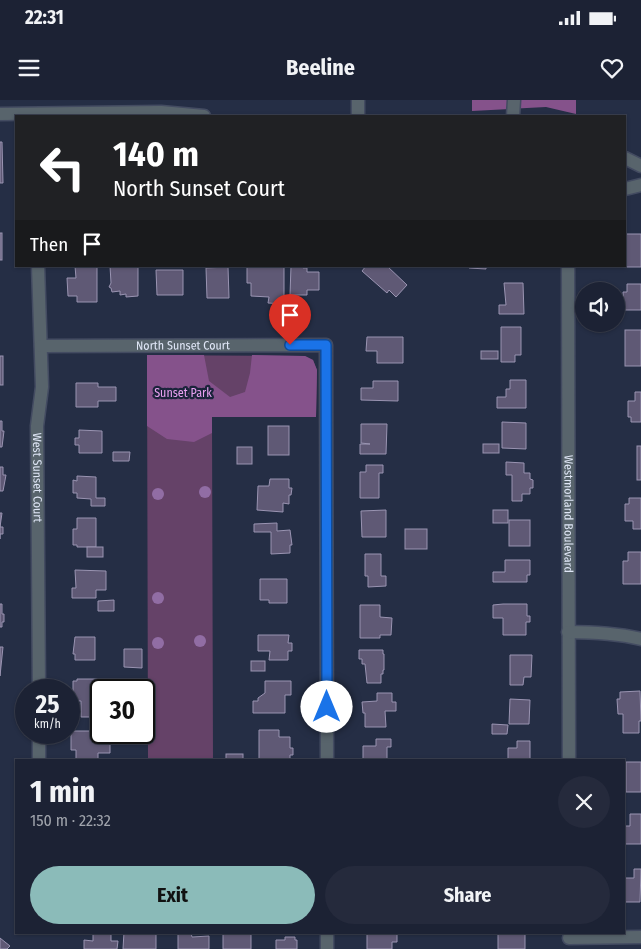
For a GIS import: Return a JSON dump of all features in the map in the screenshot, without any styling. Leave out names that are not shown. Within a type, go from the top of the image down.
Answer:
[{"type":"street","points":[[358,100],[358,115]]},
{"type":"street","points":[[513,115],[514,100]]},
{"type":"street","points":[[48,115],[161,106],[200,115]]},
{"type":"street","points":[[0,114],[18,115]]},
{"type":"street","points":[[626,158],[641,166]]},
{"type":"street","points":[[626,189],[641,184]]},
{"type":"street","name":"West Sunset Court","points":[[38,267],[42,387],[37,426],[39,679]]},
{"type":"street","name":"Westmorland Boulevard","points":[[568,267],[568,759]]},
{"type":"street","name":"North Sunset Court","points":[[41,346],[326,345],[327,759]]},
{"type":"street","points":[[568,632],[620,634],[641,639]]},
{"type":"street","points":[[39,744],[39,759]]},
{"type":"street","points":[[326,949],[327,934]]},
{"type":"street","points":[[569,940],[641,937]]},
{"type":"green space","points":[[472,100],[576,100],[576,114],[546,107],[472,111]]},
{"type":"green space","name":"Sunset Park","points":[[147,355],[305,356],[313,360],[317,370],[316,417],[212,417],[213,759],[148,759],[148,744],[155,744],[155,679],[148,679]]},
{"type":"green space","points":[[147,355],[204,355],[209,381],[230,397],[245,392],[252,355],[305,356],[313,360],[317,370],[316,417],[212,417],[212,433],[194,442],[167,439],[147,426]]},
{"type":"building","points":[[0,142],[2,142],[3,183],[0,183]]},
{"type":"building","points":[[0,233],[2,233],[2,260],[0,260]]},
{"type":"building","points":[[626,234],[641,234],[641,267],[626,267]]},
{"type":"building","points":[[75,267],[97,267],[97,302],[77,302],[77,296],[68,296],[67,278],[76,278]]},
{"type":"building","points":[[110,267],[138,267],[138,296],[126,297],[126,294],[120,295],[120,291],[112,292],[109,287],[111,283]]},
{"type":"building","points":[[228,267],[229,298],[207,298],[206,268]]},
{"type":"building","points":[[247,267],[284,267],[284,304],[268,303],[269,297],[251,296],[251,283],[247,283]]},
{"type":"building","points":[[291,267],[303,267],[307,268],[307,272],[319,272],[319,290],[307,290],[307,295],[290,295]]},
{"type":"building","points":[[365,267],[388,267],[407,285],[396,297],[389,290],[387,293],[362,271]]},
{"type":"building","points":[[486,267],[486,269],[469,268]]},
{"type":"building","points":[[156,270],[183,270],[183,295],[157,295]]},
{"type":"building","points":[[504,283],[523,283],[524,314],[499,314],[499,305],[506,305]]},
{"type":"building","points":[[627,284],[641,284],[641,310],[625,310],[625,292],[627,292]]},
{"type":"building","points":[[501,327],[521,327],[521,355],[515,355],[515,362],[501,362]]},
{"type":"building","points":[[625,330],[641,330],[641,366],[625,366]]},
{"type":"building","points":[[367,337],[403,337],[403,363],[377,363],[377,351],[366,351]]},
{"type":"building","points":[[481,351],[498,351],[498,359],[481,359]]},
{"type":"building","points":[[0,356],[3,356],[3,385],[0,385]]},
{"type":"building","points":[[510,380],[526,380],[526,408],[497,408],[497,397],[506,397],[506,389],[510,389]]},
{"type":"building","points":[[373,381],[398,381],[398,401],[361,400],[361,388],[373,388]]},
{"type":"building","points":[[76,383],[98,383],[98,387],[116,387],[116,401],[98,401],[98,407],[76,407]]},
{"type":"building","points":[[635,392],[641,392],[641,422],[631,422],[631,417],[628,417],[628,401],[635,401]]},
{"type":"building","points":[[0,421],[2,421],[2,431],[4,431],[2,447],[0,447]]},
{"type":"building","points":[[502,422],[526,423],[526,449],[502,448]]},
{"type":"building","points":[[361,424],[387,424],[386,454],[360,454],[360,444],[370,444],[361,443]]},
{"type":"building","points":[[268,426],[289,426],[289,455],[268,455]]},
{"type":"building","points":[[79,430],[102,431],[102,453],[79,453],[79,445],[75,445],[75,438],[79,438]]},
{"type":"building","points":[[483,444],[499,444],[499,453],[483,453]]},
{"type":"building","points":[[637,446],[641,446],[641,480],[637,480]]},
{"type":"building","points":[[237,447],[252,447],[252,464],[237,464]]},
{"type":"building","points":[[113,452],[130,452],[129,461],[113,461]]},
{"type":"building","points":[[506,462],[524,463],[524,473],[530,473],[530,479],[533,480],[533,488],[530,488],[530,494],[522,494],[522,501],[512,501],[512,475],[506,475]]},
{"type":"building","points":[[366,465],[383,465],[383,473],[379,473],[379,498],[360,498],[360,472],[366,472]]},
{"type":"building","points":[[0,467],[3,467],[3,475],[6,475],[3,491],[0,491]]},
{"type":"building","points":[[77,476],[96,477],[96,498],[105,498],[105,506],[91,506],[91,499],[77,498],[77,493],[73,493],[73,480],[77,481]]},
{"type":"building","points":[[270,479],[289,479],[289,488],[292,488],[291,495],[289,495],[289,504],[283,503],[283,512],[257,510],[258,486],[269,486]]},
{"type":"building","points":[[629,498],[641,498],[641,529],[633,529],[633,521],[625,521],[625,504],[629,504]]},
{"type":"building","points":[[386,510],[386,537],[362,537],[361,511]]},
{"type":"building","points":[[493,510],[508,510],[508,523],[493,523]]},
{"type":"building","points":[[77,518],[96,518],[96,547],[77,547],[77,545],[73,545],[73,529],[77,529]]},
{"type":"building","points":[[509,520],[530,520],[530,546],[509,546]]},
{"type":"building","points":[[277,523],[277,531],[290,530],[292,545],[290,545],[290,553],[271,554],[271,532],[254,532],[254,524]]},
{"type":"building","points":[[0,527],[3,527],[3,534],[0,534]]},
{"type":"building","points":[[405,529],[427,529],[427,549],[405,549]]},
{"type":"building","points":[[87,547],[103,547],[103,557],[87,557]]},
{"type":"building","points":[[628,552],[641,552],[641,584],[623,584],[623,561],[628,561]]},
{"type":"building","points":[[365,554],[381,554],[381,576],[386,576],[386,586],[368,587],[368,576],[365,576]]},
{"type":"building","points":[[505,560],[530,560],[530,575],[527,575],[527,582],[493,582],[493,572],[505,572]]},
{"type":"building","points":[[75,570],[106,571],[106,590],[96,590],[96,598],[72,598],[72,588],[76,588]]},
{"type":"building","points":[[260,579],[287,579],[287,603],[269,603],[269,600],[260,600]]},
{"type":"building","points":[[114,600],[114,611],[98,611],[98,601]]},
{"type":"building","points":[[0,604],[2,604],[2,614],[4,614],[2,627],[0,627]]},
{"type":"building","points":[[527,604],[527,616],[530,616],[530,622],[526,622],[526,635],[503,635],[503,618],[493,618],[493,605]]},
{"type":"building","points":[[360,605],[380,605],[380,617],[392,618],[391,635],[380,635],[380,638],[360,638]]},
{"type":"building","points":[[258,635],[289,635],[288,643],[292,643],[292,651],[288,651],[288,660],[269,660],[270,651],[258,651]]},
{"type":"building","points":[[75,637],[95,637],[95,660],[75,660],[75,654],[73,654]]},
{"type":"building","points":[[0,647],[3,647],[0,676]]},
{"type":"building","points":[[124,649],[142,649],[142,668],[124,667]]},
{"type":"building","points":[[359,650],[383,650],[384,670],[383,674],[381,674],[381,683],[367,683],[365,664],[362,664],[362,659],[359,659]]},
{"type":"building","points":[[510,655],[532,655],[531,677],[524,677],[523,685],[510,685]]},
{"type":"building","points":[[251,661],[265,661],[265,671],[251,671]]},
{"type":"building","points":[[80,679],[90,679],[90,717],[81,717]]},
{"type":"building","points":[[265,681],[291,681],[291,695],[285,695],[285,713],[253,713],[253,701],[258,701],[258,698],[265,693]]},
{"type":"building","points":[[640,691],[641,721],[639,721],[639,733],[623,733],[623,714],[618,714],[617,699],[620,699],[620,692]]},
{"type":"building","points":[[377,693],[392,693],[392,702],[396,702],[396,711],[385,711],[386,727],[365,727],[365,713],[363,713],[362,702],[377,701]]},
{"type":"building","points":[[510,699],[530,700],[529,724],[509,724]]},
{"type":"building","points":[[492,724],[508,725],[507,734],[492,734]]},
{"type":"building","points":[[259,730],[279,730],[279,737],[290,737],[290,748],[293,748],[293,755],[290,755],[290,759],[259,759]]},
{"type":"building","points":[[80,731],[90,731],[90,744],[110,744],[110,753],[98,753],[98,759],[76,759],[76,750],[71,750],[71,744],[80,744]]},
{"type":"building","points":[[376,739],[391,739],[391,747],[387,747],[387,759],[363,759],[363,746],[376,746]]},
{"type":"building","points":[[517,741],[530,741],[530,759],[508,759],[508,748],[517,748]]},
{"type":"building","points":[[226,754],[243,754],[243,759],[226,759]]},
{"type":"building","points":[[626,762],[641,762],[641,792],[626,792]]},
{"type":"building","points":[[630,814],[641,814],[641,844],[625,844],[625,826],[630,826]]},
{"type":"building","points":[[634,869],[641,869],[640,902],[625,902],[625,878],[634,878]]},
{"type":"building","points":[[93,934],[111,934],[111,941],[118,941],[117,949],[84,949],[84,940],[93,941]]},
{"type":"building","points":[[124,934],[156,934],[156,949],[123,949]]},
{"type":"building","points":[[178,934],[191,934],[192,937],[209,936],[209,949],[178,949]]},
{"type":"building","points":[[223,934],[251,934],[251,949],[223,949]]},
{"type":"building","points":[[367,934],[397,934],[397,942],[392,942],[392,949],[367,949]]},
{"type":"building","points":[[498,934],[525,934],[525,949],[498,949]]},
{"type":"building","points":[[285,937],[295,937],[297,949],[276,949],[276,940],[285,940]]},
{"type":"building","points":[[0,938],[10,946],[7,949],[0,949]]},
{"type":"route","points":[[290,345],[326,345],[327,707]]}]
